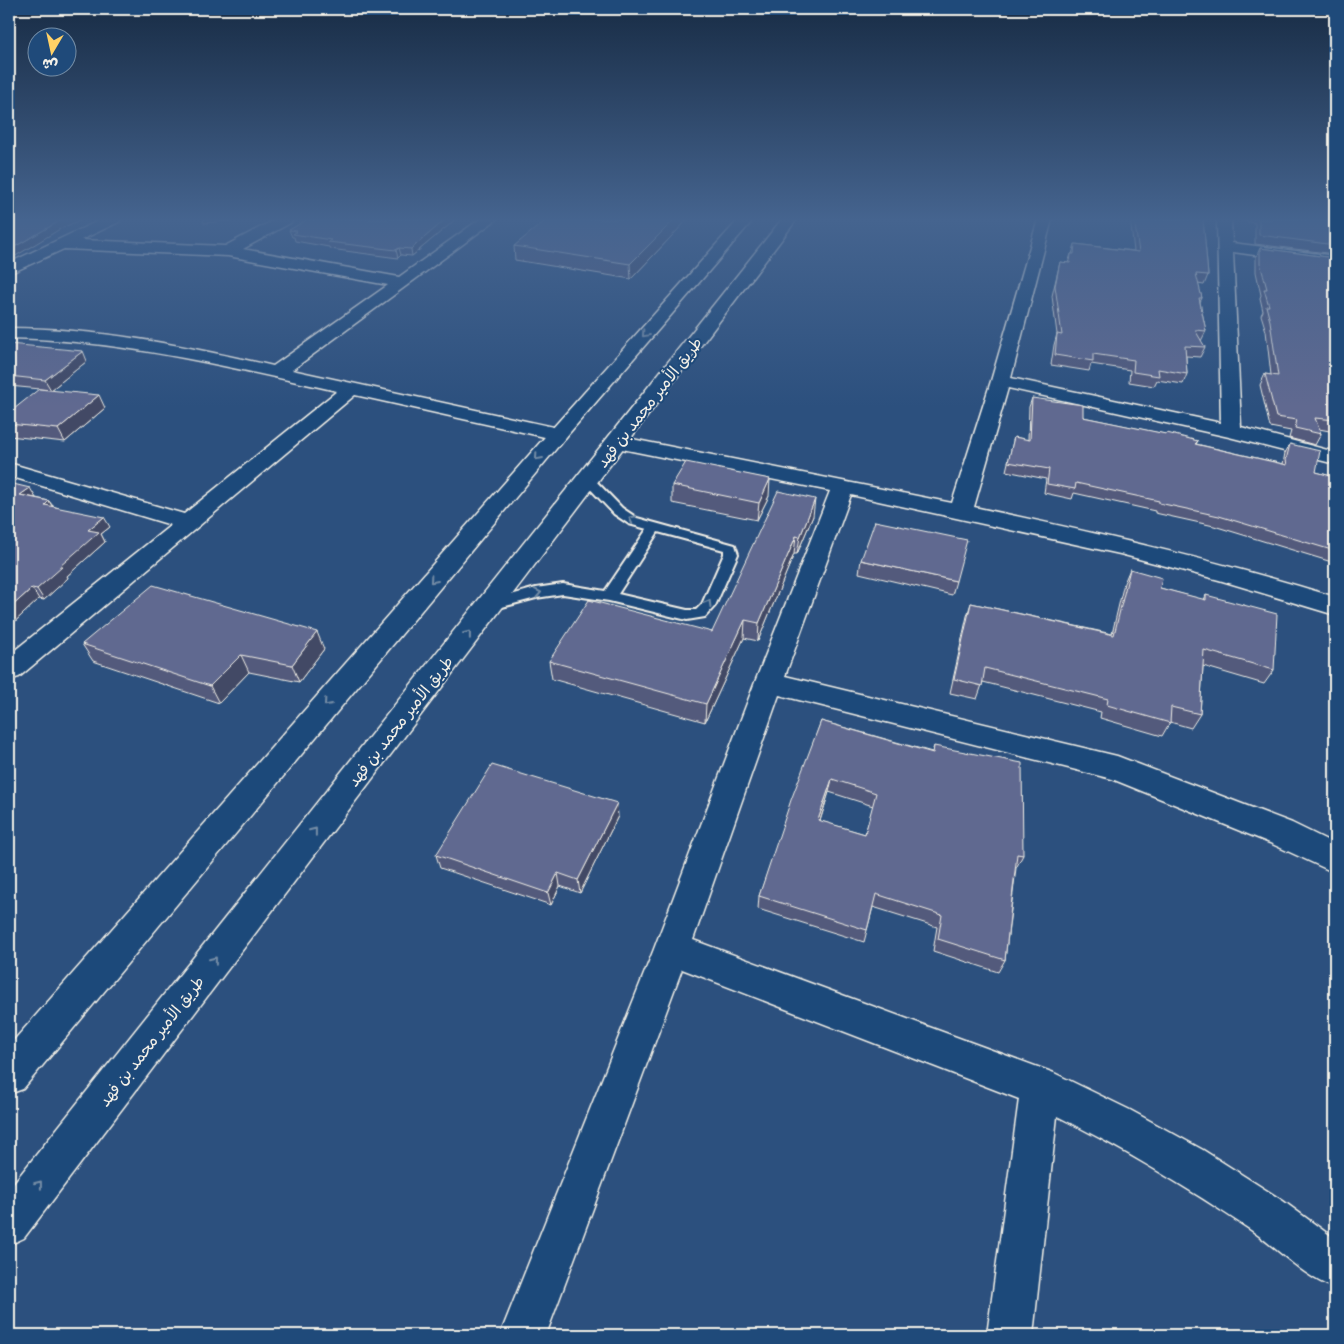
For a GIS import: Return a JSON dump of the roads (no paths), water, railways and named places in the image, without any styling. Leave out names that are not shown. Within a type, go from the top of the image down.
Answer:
[{"type":"street","points":[[278,371],[401,282]]},
{"type":"street","points":[[9,1075],[558,434],[692,282]]},
{"type":"street","name":"طريق الأمير محمد بن فهد","points":[[9,1223],[742,282]]},
{"type":"street","points":[[961,511],[1028,282]]},
{"type":"street","points":[[1225,282],[1231,431]]},
{"type":"street","points":[[9,333],[72,335],[120,340],[177,350],[558,434]]},
{"type":"street","points":[[1000,381],[1231,431],[1335,458]]},
{"type":"street","points":[[9,670],[350,389]]},
{"type":"street","points":[[618,442],[961,511],[1169,558],[1270,585],[1335,606]]},
{"type":"street","points":[[9,470],[187,522]]},
{"type":"street","points":[[522,1335],[672,949],[769,682],[843,487]]},
{"type":"street","points":[[769,682],[1117,768],[1281,833],[1335,859]]},
{"type":"street","points":[[672,949],[1040,1087],[1116,1124],[1188,1165],[1268,1216],[1335,1266]]},
{"type":"street","points":[[1010,1335],[1040,1087]]},
{"type":"lane","points":[[490,605],[536,593],[563,589],[609,596],[686,615],[700,614],[708,606],[731,554],[730,548],[633,521],[618,512],[588,480]]},
{"type":"lane","points":[[609,596],[654,528]]}]
